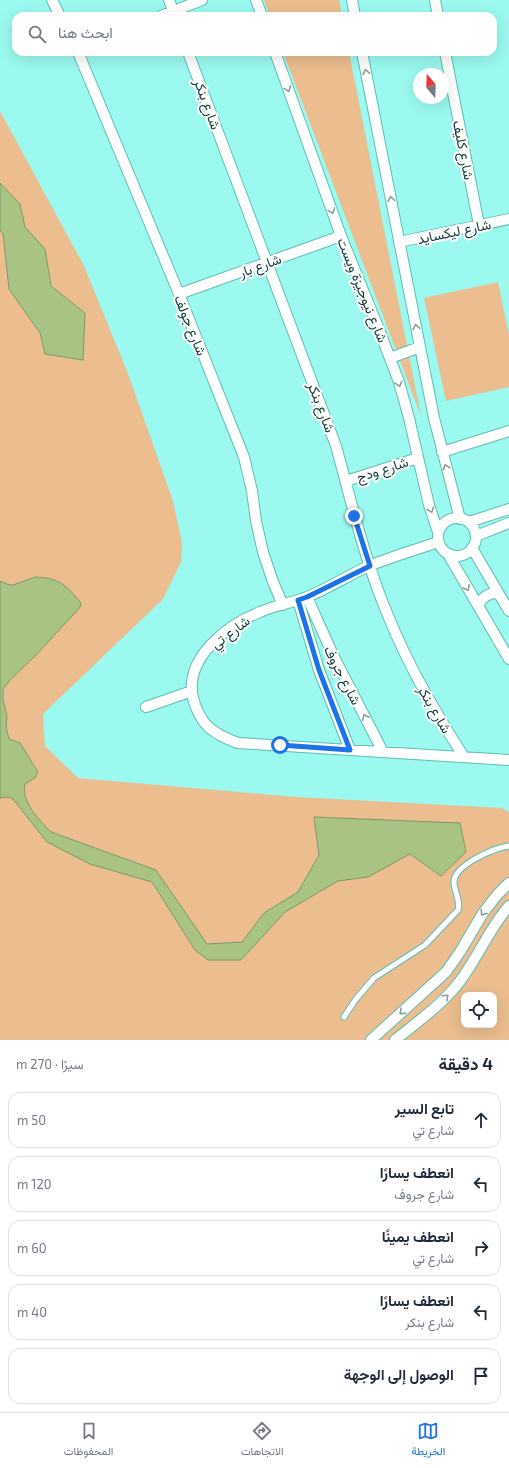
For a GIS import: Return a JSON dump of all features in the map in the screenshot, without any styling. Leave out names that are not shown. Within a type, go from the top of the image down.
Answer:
[{"type":"street","points":[[52,0],[58,12]]},
{"type":"street","points":[[169,0],[174,12]]},
{"type":"street","points":[[176,12],[202,0]]},
{"type":"street","points":[[256,0],[260,12]]},
{"type":"street","points":[[352,0],[354,12]]},
{"type":"street","points":[[435,0],[437,12]]},
{"type":"street","name":"شارع جولف","points":[[80,56],[179,294],[244,457],[263,552],[273,582],[283,604]]},
{"type":"street","name":"شارع بنكر","points":[[189,56],[336,446],[346,481],[350,504],[388,617],[422,688],[464,757]]},
{"type":"street","name":"شارع نيوجيزة ويست","points":[[276,56],[341,236],[399,382],[438,537]]},
{"type":"street","points":[[363,56],[442,452],[458,504],[465,520],[474,528],[476,536],[474,545],[468,552],[458,556],[448,554]]},
{"type":"street","name":"شارع كليف","points":[[446,56],[479,225]]},
{"type":"street","name":"شارع ليكسايد","points":[[399,242],[509,219]]},
{"type":"street","name":"شارع بار","points":[[179,294],[341,236]]},
{"type":"street","points":[[390,358],[420,347]]},
{"type":"street","points":[[442,452],[509,431]]},
{"type":"street","name":"شارع ودج","points":[[346,481],[418,458]]},
{"type":"street","points":[[509,509],[499,513],[465,520],[449,520],[444,523],[438,537],[444,551],[448,554],[509,659]]},
{"type":"street","points":[[476,536],[506,524],[499,513]]},
{"type":"street","name":"شارع تي","points":[[438,537],[370,566],[303,598],[260,612],[227,631],[201,656],[194,673],[192,691],[196,709],[206,725],[220,736],[238,743],[509,760]]},
{"type":"street","points":[[472,548],[509,611]]},
{"type":"street","points":[[478,606],[480,600],[487,596],[495,593],[499,594]]},
{"type":"street","name":"شارع جروف","points":[[303,598],[319,670],[350,750]]},
{"type":"street","name":"شارع جروف","points":[[303,598],[383,752]]},
{"type":"street","points":[[146,707],[192,691]]},
{"type":"street","points":[[371,1040],[446,972],[460,952],[483,913],[497,895],[509,883]]},
{"type":"street","points":[[384,1028],[395,1040],[448,996],[473,962],[496,922],[509,906]]},
{"type":"lane","points":[[344,1017],[356,998],[374,978],[426,945],[458,910],[460,905],[454,882],[457,873],[486,852],[509,846]]},
{"type":"shaded area","points":[[264,0],[339,0],[341,12],[268,12]]},
{"type":"shaded area","points":[[285,56],[350,56],[421,416]]},
{"type":"shaded area","points":[[0,111],[84,266],[127,371],[173,501],[182,543],[181,562],[163,599],[43,714],[45,746],[78,778],[297,797],[502,808],[509,812],[509,1040],[0,1040]]},
{"type":"shaded area","points":[[0,183],[20,204],[25,227],[45,249],[51,286],[85,313],[83,360],[45,354],[40,333],[9,289],[3,233],[0,231]]},
{"type":"shaded area","points":[[498,282],[509,335],[509,387],[446,401],[424,298]]},
{"type":"shaded area","points":[[35,577],[57,581],[71,591],[81,603],[80,607],[73,615],[3,689],[3,700],[7,716],[6,727],[9,739],[20,743],[38,772],[35,778],[25,784],[24,791],[28,804],[36,816],[51,832],[156,870],[207,944],[242,942],[264,913],[298,892],[319,855],[314,817],[460,823],[466,852],[441,876],[410,854],[368,877],[338,881],[285,912],[241,960],[208,960],[195,950],[152,882],[90,864],[47,842],[13,799],[9,797],[0,798],[0,581],[13,585]]},
{"type":"route","points":[[280,745],[350,750],[319,670],[298,600],[370,566],[354,516]]}]
